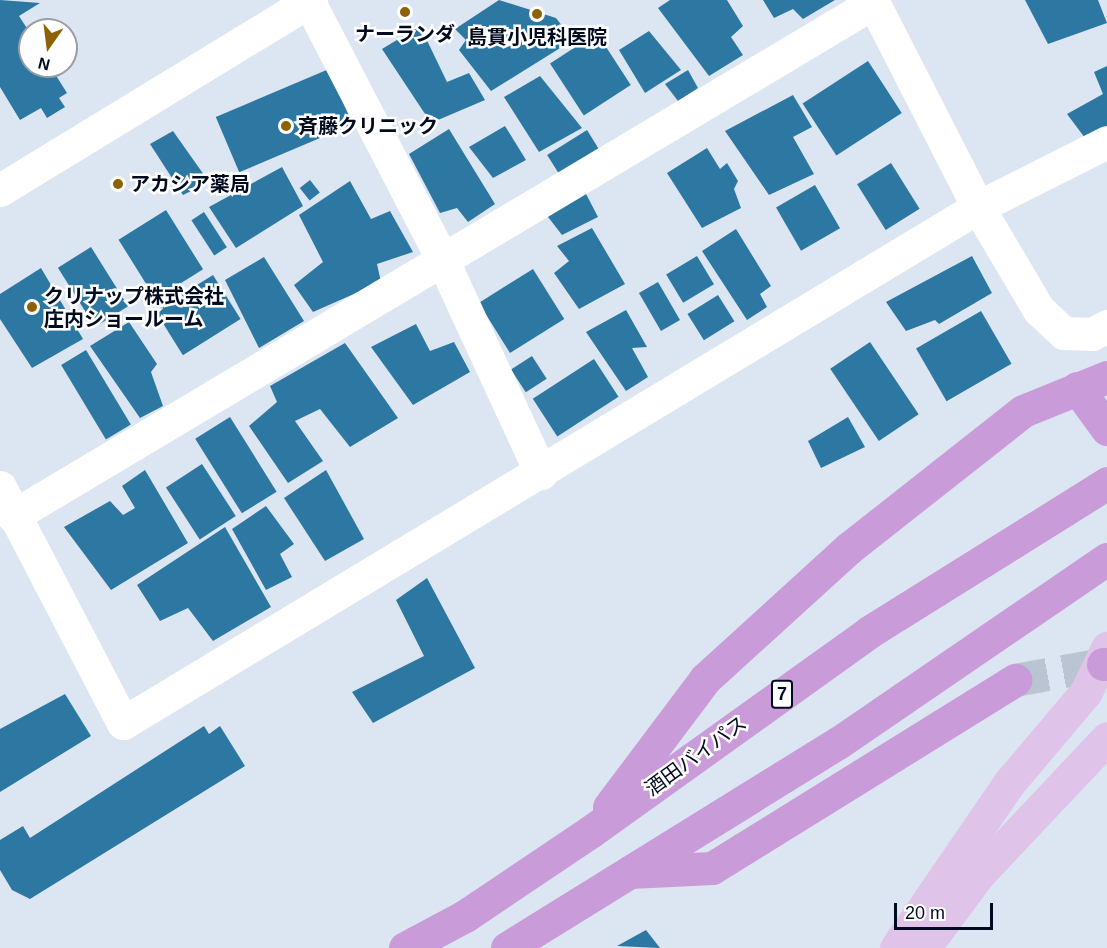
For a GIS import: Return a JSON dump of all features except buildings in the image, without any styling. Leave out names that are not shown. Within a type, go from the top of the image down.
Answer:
[{"type":"highway","points":[[590,832],[705,679],[823,571],[1023,411],[1107,377]]},
{"type":"highway","points":[[1077,388],[1107,429]]},
{"type":"highway","name":"酒田バイパス","points":[[409,946],[465,916],[590,832],[869,632],[1107,483]]},
{"type":"highway","points":[[507,948],[838,743],[1107,558]]},
{"type":"highway","points":[[627,872],[712,868],[1015,680]]},
{"type":"main road","points":[[896,948],[1009,783],[1086,692],[1106,659]]},
{"type":"main road","points":[[924,948],[978,875],[1107,738]]},
{"type":"street","points":[[0,190],[310,0],[442,259],[541,473]]},
{"type":"street","points":[[14,516],[872,1],[978,207],[1039,310],[1064,333],[1092,334],[1107,326]]},
{"type":"street","points":[[0,487],[123,723],[541,473],[978,207],[1107,142]]},
{"type":"tunnel","points":[[1015,680],[1103,664]]},
{"type":"place","name":"ナーランダ","points":[[405,12]]},
{"type":"place","name":"島貫小児科医院","points":[[537,14]]},
{"type":"place","name":"斉藤クリニック","points":[[286,126]]},
{"type":"place","name":"アカシア薬局","points":[[118,184]]},
{"type":"place","name":"クリナップ株式会社 庄内ショールーム","points":[[32,307]]}]
